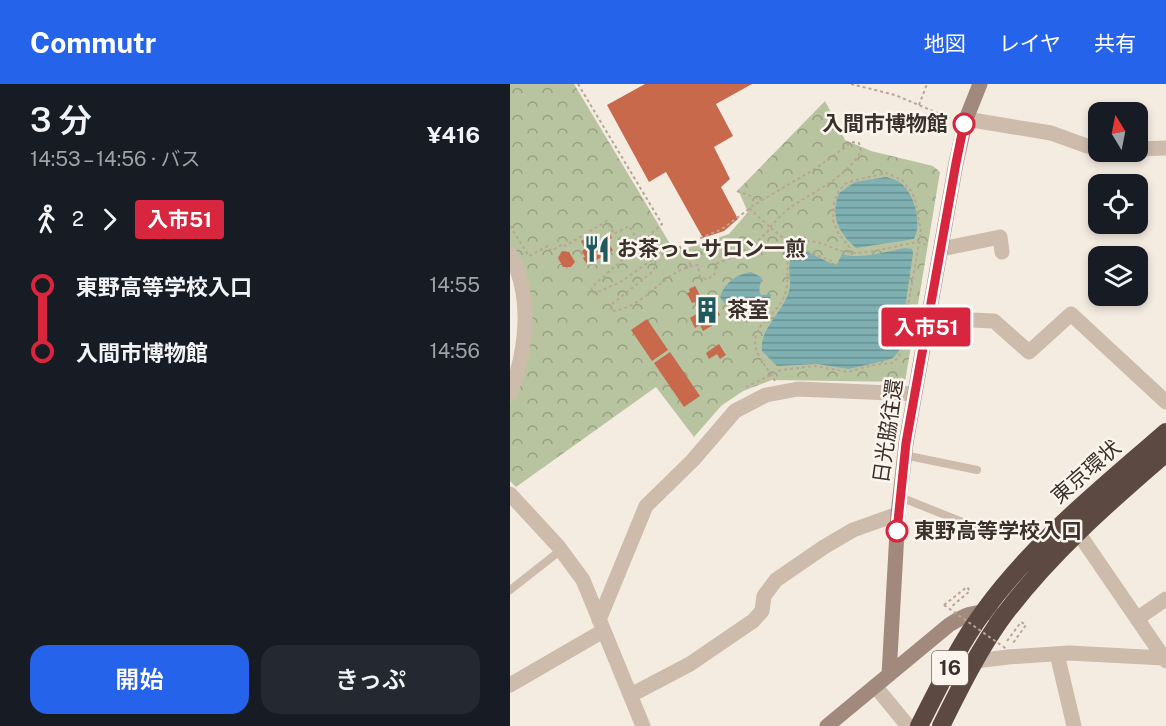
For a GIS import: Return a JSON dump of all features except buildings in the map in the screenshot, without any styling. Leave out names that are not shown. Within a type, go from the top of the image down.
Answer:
[{"type":"highway","name":"東京環状","points":[[919,726],[983,612],[1010,578],[1059,526],[1166,432]]},
{"type":"highway","name":"東京環状","points":[[941,726],[975,662],[1004,616],[1027,587],[1127,487],[1166,453]]},
{"type":"street","name":"日光脇往還","points":[[889,675],[898,514],[904,454],[965,122],[980,84]]},
{"type":"street","points":[[965,122],[1051,133],[1088,146]]},
{"type":"street","points":[[1148,149],[1166,148]]},
{"type":"street","points":[[941,249],[1000,237],[1002,252]]},
{"type":"street","points":[[510,254],[523,289],[525,311],[524,339],[510,394]]},
{"type":"street","points":[[928,318],[994,321],[1029,352],[1071,314],[1166,402]]},
{"type":"street","points":[[510,685],[601,626],[646,506],[693,460],[735,411],[766,395],[798,389],[914,394]]},
{"type":"street","points":[[510,494],[561,550],[583,580],[643,726]]},
{"type":"street","points":[[631,695],[690,664],[753,621],[762,611],[764,596],[776,580],[824,547],[853,530],[898,514]]},
{"type":"street","points":[[1079,534],[1165,660]]},
{"type":"street","points":[[1138,618],[1166,599]]},
{"type":"street","points":[[827,726],[949,625],[970,614],[983,612],[1004,616]]},
{"type":"street","points":[[975,662],[1057,654],[1165,660]]},
{"type":"street","points":[[1057,654],[1074,726]]},
{"type":"street","points":[[875,687],[908,726]]},
{"type":"lane","points":[[904,454],[977,470]]},
{"type":"lane","points":[[900,497],[975,527]]},
{"type":"lane","points":[[510,590],[561,550]]},
{"type":"path","points":[[578,84],[663,224],[594,285],[591,292],[597,292],[619,283],[650,260],[656,257],[722,229],[749,208],[818,167],[853,141],[860,145],[861,151],[845,170],[785,212],[756,244],[716,264],[714,276],[702,278],[698,265],[692,266],[679,272],[634,304],[611,311],[611,305],[652,272],[656,257]]},
{"type":"path","points":[[850,84],[895,95],[965,122]]},
{"type":"path","points":[[919,105],[927,84]]},
{"type":"path","points":[[746,387],[781,370],[816,366],[848,372],[896,360],[900,352],[921,223],[912,191],[902,180],[887,173],[849,182],[841,188],[835,197],[833,220],[838,233],[853,252]]},
{"type":"path","points":[[737,191],[762,200]]},
{"type":"path","points":[[749,208],[770,228],[792,244],[834,261]]},
{"type":"path","points":[[510,226],[530,256],[548,246],[551,251],[563,244],[565,246],[606,221],[614,234],[629,226],[650,260]]},
{"type":"path","points":[[792,244],[809,239],[843,251],[853,252],[918,242],[941,249]]},
{"type":"path","points":[[780,392],[757,352],[754,339],[759,327],[777,309],[785,295],[788,278],[787,256],[792,244]]},
{"type":"path","points":[[680,247],[692,266]]},
{"type":"path","points":[[946,611],[970,591],[967,587],[944,605],[1008,650],[1026,625],[1021,622],[1007,641]]},
{"type":"green space","points":[[510,84],[574,84],[675,252],[729,234],[748,212],[738,190],[825,101],[845,140],[871,151],[933,166],[940,172],[905,382],[772,380],[743,391],[721,406],[694,437],[656,387],[516,487],[510,481],[510,403],[529,337],[510,248]]},
{"type":"water","points":[[886,177],[901,183],[911,196],[917,218],[914,239],[856,248],[844,236],[837,223],[835,209],[839,193],[855,182]]},
{"type":"water","points":[[905,248],[912,249],[913,253],[899,351],[893,358],[849,369],[817,364],[777,366],[762,351],[765,334],[788,295],[789,265],[795,254],[808,252],[836,266],[842,254],[865,256]]},
{"type":"water","points":[[751,272],[761,277],[759,290],[761,295],[771,294],[766,309],[747,315],[724,303],[720,297],[732,280]]},
{"type":"bus line","name":"入市51","points":[[897,531],[908,426],[964,124]]},
{"type":"place","name":"入間市博物館","points":[[964,124]]},
{"type":"place","name":"お茶っこサロン一煎","points":[[597,249]]},
{"type":"place","name":"茶室","points":[[707,310]]},
{"type":"place","name":"東野高等学校入口","points":[[897,531]]}]
